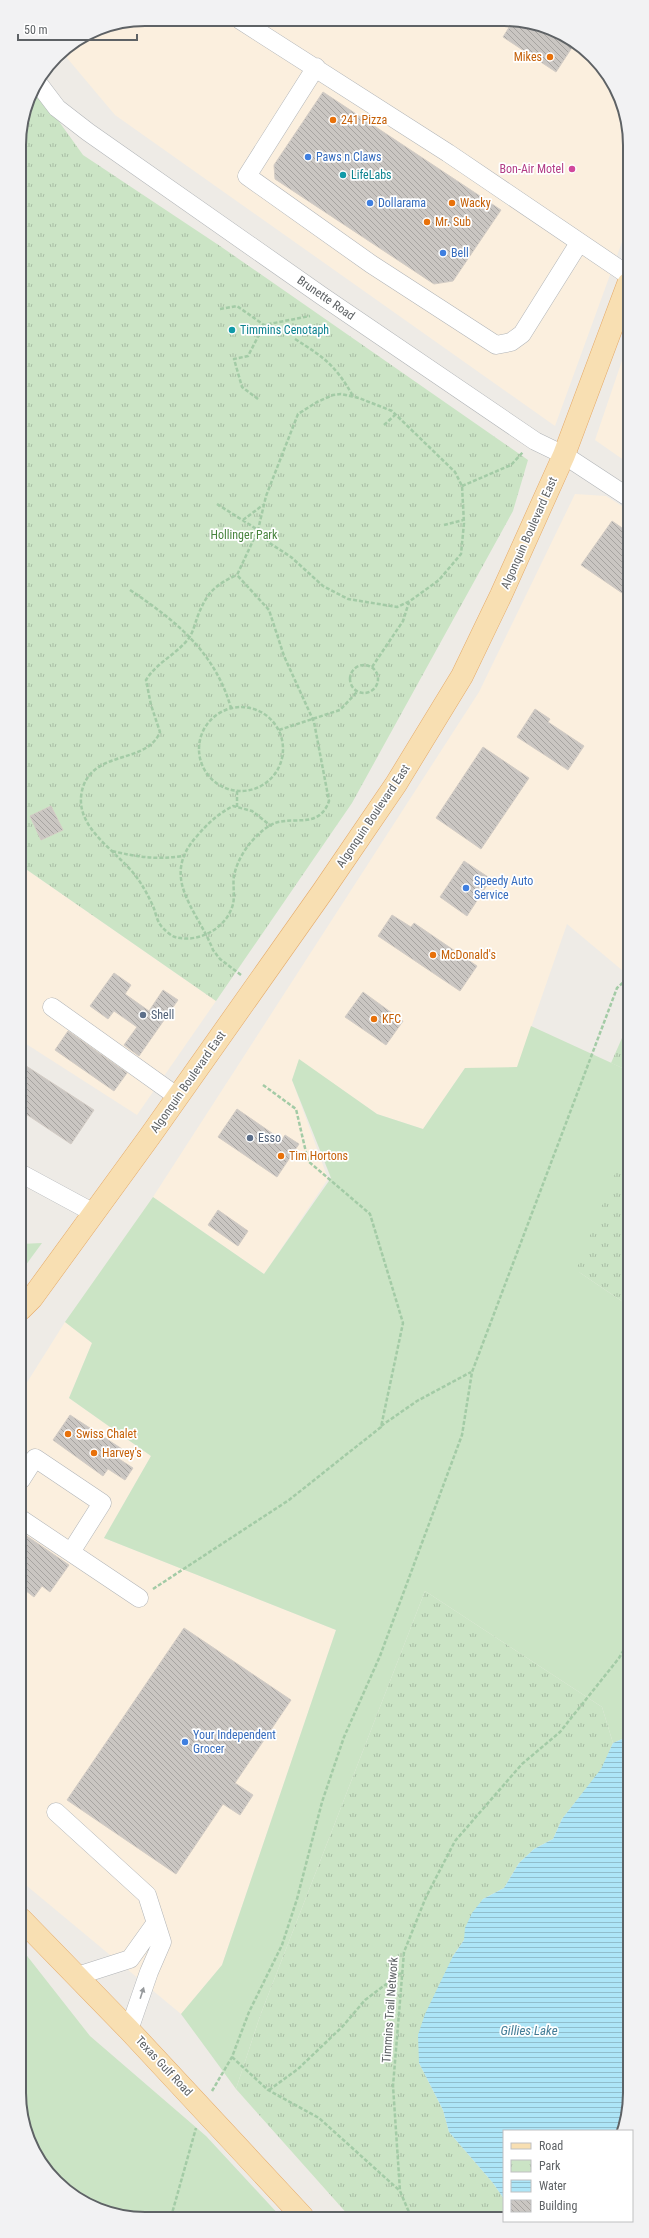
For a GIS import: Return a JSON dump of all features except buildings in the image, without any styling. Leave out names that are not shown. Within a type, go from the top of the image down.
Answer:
[{"type":"main road","name":"Algonquin Boulevard East","points":[[26,1304],[178,1097],[256,986],[396,784],[462,676],[501,596],[622,320]]},
{"type":"main road","name":"Texas Gulf Road","points":[[26,1924],[202,2107],[298,2212]]},
{"type":"street","points":[[250,26],[316,67],[623,272]]},
{"type":"street","points":[[316,67],[248,176],[371,264],[496,345],[511,342],[522,334],[579,243]]},
{"type":"street","name":"Brunette Road","points":[[41,88],[56,108],[88,132],[322,296],[535,440],[564,455],[623,494]]},
{"type":"street","points":[[52,1007],[178,1097]]},
{"type":"street","points":[[26,1176],[94,1213]]},
{"type":"street","points":[[26,1472],[35,1458],[102,1503],[71,1552]]},
{"type":"street","points":[[26,1522],[139,1598]]},
{"type":"street","points":[[56,1812],[147,1896],[162,1942],[149,1972],[129,2030]]},
{"type":"street","points":[[77,1976],[130,1959],[155,1924]]},
{"type":"path","points":[[220,309],[237,306],[264,325],[310,316]]},
{"type":"path","points":[[258,399],[242,387],[234,360],[248,356],[264,325]]},
{"type":"path","points":[[295,339],[331,363],[354,396]]},
{"type":"path","points":[[217,504],[258,530],[271,544],[291,558],[323,586],[348,599],[397,607],[410,601],[446,574],[461,554],[463,520],[462,486],[455,472],[395,415],[375,403],[354,396],[341,394],[333,395],[317,402],[298,414],[264,505],[258,530],[237,575],[220,583],[203,600],[190,637],[172,657],[151,671],[146,680],[151,705],[160,732],[157,740],[140,751],[104,762],[92,772],[83,787],[81,805],[85,822],[138,876],[161,926],[173,937],[189,939],[207,935],[220,926],[231,911],[235,895],[234,876],[248,843],[275,823],[315,818],[326,810],[329,794],[313,719],[284,656],[269,610],[237,575]]},
{"type":"path","points":[[384,425],[395,415]]},
{"type":"path","points":[[462,486],[511,464],[535,440]]},
{"type":"path","points":[[243,520],[264,505]]},
{"type":"path","points":[[444,525],[463,520]]},
{"type":"path","points":[[130,590],[159,609],[190,637],[218,673],[231,708]]},
{"type":"path","points":[[372,667],[402,621],[410,601]]},
{"type":"path","points":[[279,730],[340,710],[356,692],[371,692],[377,684],[378,675],[372,667],[363,664],[352,671],[350,685],[356,692]]},
{"type":"path","points":[[246,707],[260,710],[271,718],[279,730],[283,743],[282,758],[277,771],[268,782],[256,789],[237,791],[228,789],[215,783],[205,772],[200,760],[198,746],[202,733],[209,721],[220,712],[231,708],[246,707]]},
{"type":"path","points":[[237,791],[237,807]]},
{"type":"path","points":[[256,986],[220,960],[213,950],[207,935],[181,885],[180,868],[183,856],[192,841],[208,823],[232,806],[252,811],[271,826]]},
{"type":"path","points":[[112,851],[146,859],[163,859],[183,856]]},
{"type":"path","points":[[173,2212],[202,2107],[232,2057],[249,2012],[282,1945],[298,1899],[322,1802],[344,1737],[380,1656],[444,1489],[462,1435],[472,1372],[617,988],[623,982]]},
{"type":"path","points":[[263,1085],[296,1109],[308,1161],[370,1214],[403,1323],[381,1426]]},
{"type":"path","points":[[139,1598],[289,1500],[381,1426],[417,1400],[472,1372]]},
{"type":"path","name":"Timmins Trail Network","points":[[408,2212],[400,2191],[393,2086],[401,1973],[404,1952],[426,1897],[455,1841],[522,1764],[560,1732],[623,1651]]},
{"type":"path","points":[[268,2090],[298,2069],[332,2036],[365,2000],[401,1973]]},
{"type":"path","points":[[232,2057],[268,2090],[319,2118],[400,2191]]},
{"type":"shaded area","points":[[145,26],[504,26],[527,28],[542,32],[556,38],[576,51],[588,61],[603,79],[617,107],[621,122],[623,145],[623,238],[555,426],[115,115],[66,57],[79,46],[93,38],[122,28]]},
{"type":"shaded area","points":[[623,358],[623,460],[595,440]]},
{"type":"shaded area","points":[[575,494],[606,496],[623,507],[623,971],[567,924],[517,1068],[465,1068],[423,1129],[377,1114],[299,1060],[292,1080],[328,1179],[264,1274],[153,1197],[479,692]]},
{"type":"shaded area","points":[[26,869],[216,1001],[137,1115],[26,1044]]},
{"type":"shaded area","points":[[65,1322],[92,1343],[69,1398],[151,1456],[104,1538],[336,1630],[222,1965],[181,2014],[26,1885],[26,1384]]},
{"type":"green space","name":"Hollinger Park","points":[[37,95],[45,102],[83,155],[220,246],[528,460],[513,511],[352,803],[216,1001],[26,869],[26,138],[30,114]]},
{"type":"green space","points":[[531,1026],[623,1068],[623,1290],[579,1272],[623,1302],[623,1739],[613,1743],[602,1707],[425,1591],[260,2016],[236,2089],[181,2014],[222,1965],[336,1630],[104,1538],[151,1456],[69,1398],[92,1343],[65,1322],[153,1197],[264,1274],[331,1178],[292,1080],[299,1059],[377,1114],[423,1129],[465,1068],[517,1067]]},
{"type":"green space","points":[[623,1036],[623,1068],[611,1063]]},
{"type":"green space","points":[[623,1154],[623,1302],[576,1270]]},
{"type":"green space","points":[[42,1243],[26,1265],[26,1244]]},
{"type":"green space","points":[[425,1591],[602,1707],[613,1743],[602,1769],[562,1819],[553,1839],[534,1849],[519,1863],[504,1888],[483,1899],[464,1940],[453,1956],[419,2063],[443,2110],[449,2132],[493,2183],[503,2198],[503,2212],[346,2212],[236,2089],[260,2016]]},
{"type":"green space","points":[[26,1955],[90,2036],[206,2136],[276,2212],[138,2212],[122,2210],[93,2200],[61,2177],[46,2159],[38,2145],[28,2116],[26,2093]]},
{"type":"water","name":"Gillies Lake","points":[[623,1739],[623,2100],[619,2124],[617,2130],[503,2130],[503,2198],[493,2183],[449,2132],[443,2110],[419,2063],[418,2035],[425,2014],[453,1956],[464,1940],[465,1928],[472,1913],[483,1899],[504,1888],[519,1863],[534,1849],[553,1839],[562,1819],[601,1769],[613,1743]]},
{"type":"place","name":"Mikes","points":[[550,57]]},
{"type":"place","name":"241 Pizza","points":[[333,120]]},
{"type":"place","name":"Paws n Claws","points":[[308,157]]},
{"type":"place","name":"Bon-Air Motel","points":[[572,169]]},
{"type":"place","name":"LifeLabs","points":[[343,175]]},
{"type":"place","name":"Dollarama","points":[[370,203]]},
{"type":"place","name":"Wacky","points":[[452,203]]},
{"type":"place","name":"Mr. Sub","points":[[427,222]]},
{"type":"place","name":"Bell","points":[[443,253]]},
{"type":"place","name":"Timmins Cenotaph","points":[[232,330]]},
{"type":"place","name":"Speedy Auto Service","points":[[466,888]]},
{"type":"place","name":"McDonald's","points":[[433,955]]},
{"type":"place","name":"Shell","points":[[143,1015]]},
{"type":"place","name":"KFC","points":[[374,1019]]},
{"type":"place","name":"Esso","points":[[250,1138]]},
{"type":"place","name":"Tim Hortons","points":[[281,1156]]},
{"type":"place","name":"Swiss Chalet","points":[[68,1434]]},
{"type":"place","name":"Harvey's","points":[[94,1453]]},
{"type":"place","name":"Your Independent Grocer","points":[[185,1742]]}]
